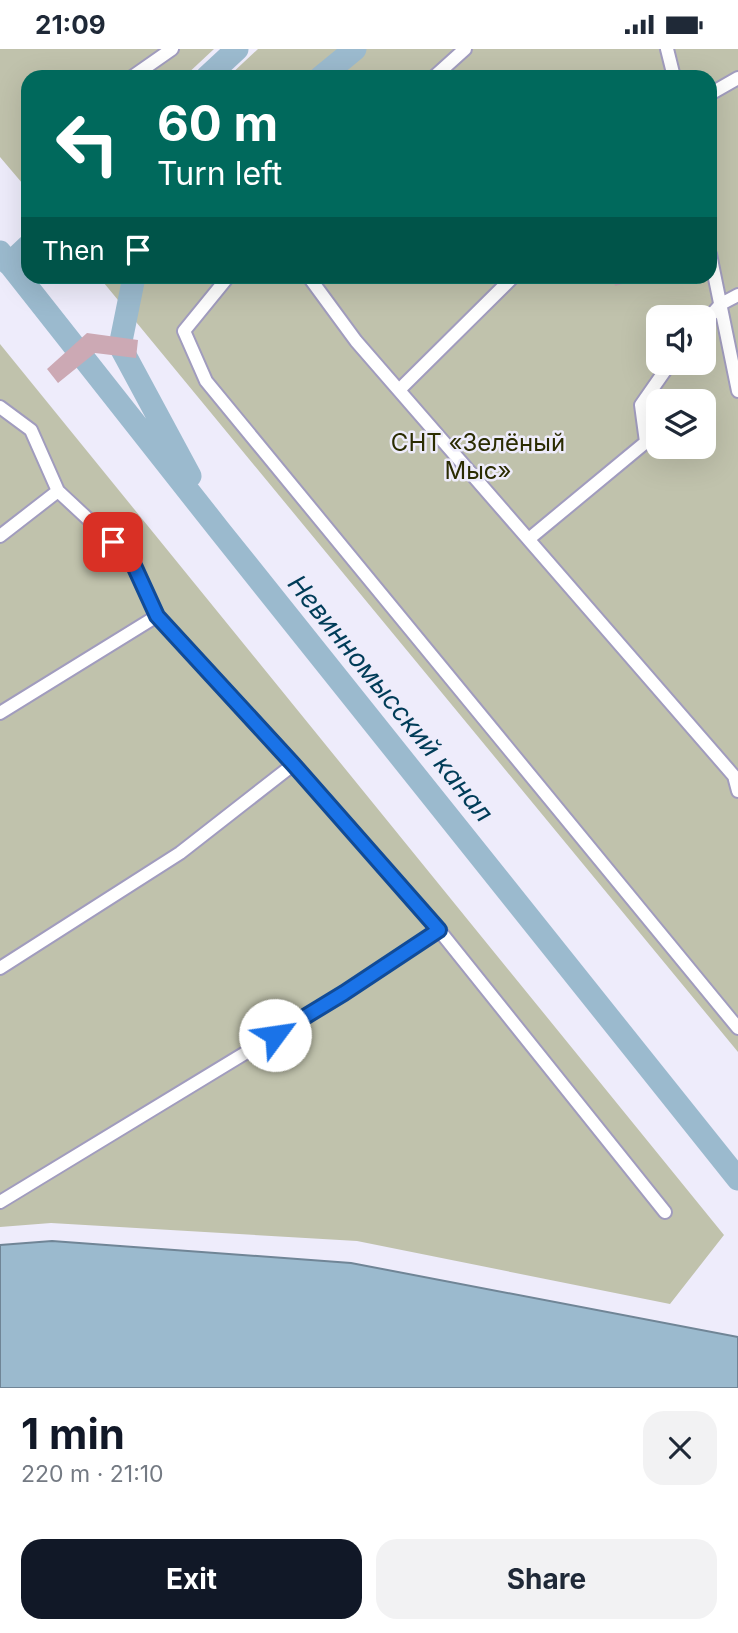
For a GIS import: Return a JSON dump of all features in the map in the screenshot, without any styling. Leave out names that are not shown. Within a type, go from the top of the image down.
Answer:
[{"type":"lane","points":[[142,70],[172,49]]},
{"type":"lane","points":[[442,70],[465,49]]},
{"type":"lane","points":[[667,49],[672,70]]},
{"type":"lane","points":[[717,90],[738,78]]},
{"type":"lane","points":[[222,284],[184,331],[206,381],[738,1028]]},
{"type":"lane","points":[[314,284],[356,341],[530,538],[734,776],[738,792]]},
{"type":"lane","points":[[399,390],[506,284]]},
{"type":"lane","points":[[717,284],[738,391]]},
{"type":"lane","points":[[716,310],[738,295]]},
{"type":"lane","points":[[530,538],[646,442],[641,405],[662,375]]},
{"type":"lane","points":[[0,407],[31,430],[58,491],[131,559],[157,616],[293,764],[439,930],[665,1212]]},
{"type":"lane","points":[[0,535],[58,491]]},
{"type":"lane","points":[[0,713],[157,616]]},
{"type":"lane","points":[[0,968],[180,853],[293,764]]},
{"type":"lane","points":[[0,1202],[344,993],[439,930]]},
{"type":"green space","points":[[0,49],[214,49],[192,70],[21,70],[21,182],[0,157]]},
{"type":"green space","name":"СНТ «Зелёный Мыс»","points":[[258,49],[738,49],[738,1052],[105,284],[717,284],[717,70],[236,70]]},
{"type":"green space","points":[[0,344],[724,1235],[670,1304],[357,1241],[51,1223],[0,1227]]},
{"type":"water","points":[[52,1241],[351,1263],[738,1337],[738,1388],[0,1388],[0,1245]]},
{"type":"building","points":[[87,333],[138,340],[136,358],[95,353],[58,383],[47,369]]},
{"type":"waterway","points":[[214,70],[237,49]]},
{"type":"waterway","points":[[330,70],[355,49]]},
{"type":"waterway","name":"Невинномысский канал","points":[[0,252],[21,279]]},
{"type":"waterway","points":[[9,264],[21,253]]},
{"type":"waterway","name":"Невинномысский канал","points":[[25,284],[738,1179]]},
{"type":"waterway","points":[[133,284],[120,346],[190,476]]},
{"type":"route","points":[[113,542],[131,559],[157,616],[293,764],[439,930],[275,1035]]}]
